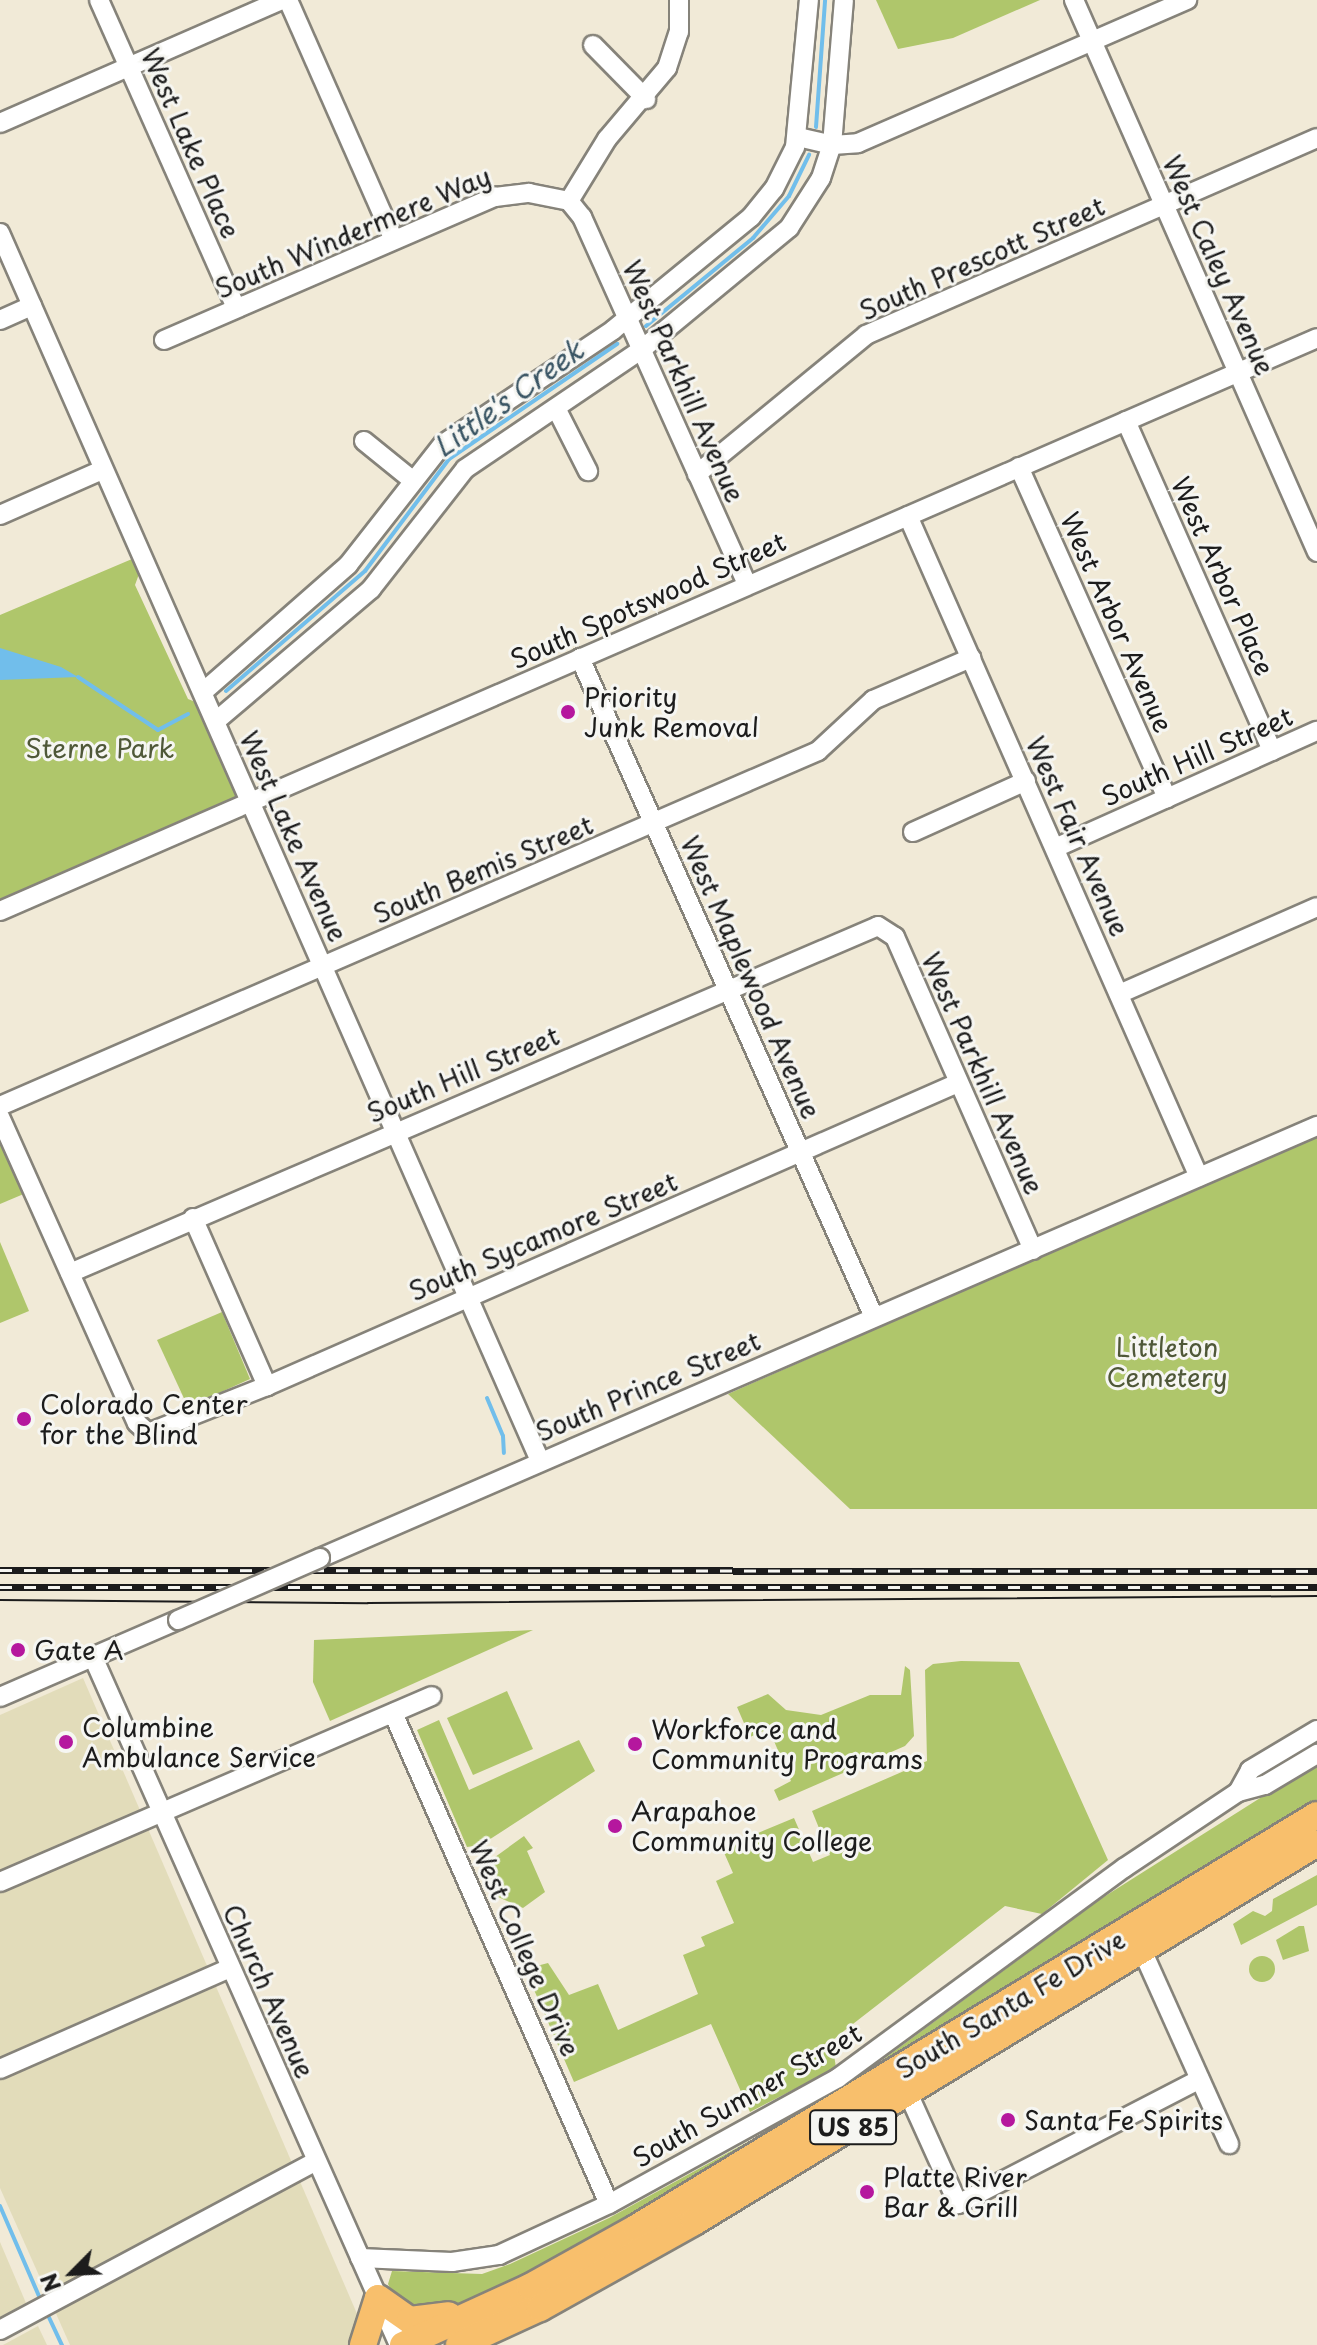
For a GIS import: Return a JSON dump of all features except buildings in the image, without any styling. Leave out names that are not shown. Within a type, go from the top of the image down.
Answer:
[{"type":"highway","name":"South Santa Fe Drive","points":[[1138,1940],[1317,1815]]},
{"type":"highway","name":"South Santa Fe Drive","points":[[459,2345],[615,2268],[904,2083],[1138,1940],[1317,1843]]},
{"type":"highway","name":"South Santa Fe Drive","points":[[401,2345],[605,2246],[904,2083]]},
{"type":"highway","points":[[363,2345],[378,2298],[410,2320],[439,2319],[567,2257],[605,2246]]},
{"type":"street","name":"West Lake Place","points":[[99,0],[236,308]]},
{"type":"street","points":[[0,123],[281,0]]},
{"type":"street","points":[[288,0],[394,240]]},
{"type":"street","points":[[569,201],[607,139],[646,99],[675,50],[679,0]]},
{"type":"street","points":[[203,692],[348,565],[412,480],[465,426],[627,318],[751,217],[774,189],[798,137],[809,0]]},
{"type":"street","points":[[216,721],[371,589],[465,469],[641,350],[789,228],[821,178],[832,145],[844,0]]},
{"type":"street","name":"West Caley Avenue","points":[[1074,0],[1317,552]]},
{"type":"street","points":[[798,137],[832,145],[858,143],[1187,0]]},
{"type":"street","points":[[593,45],[646,99]]},
{"type":"street","name":"South Prescott Street","points":[[697,474],[866,335],[1317,138]]},
{"type":"street","name":"South Windermere Way","points":[[164,340],[509,193],[569,201]]},
{"type":"street","name":"West Parkhill Avenue","points":[[569,201],[582,217],[747,584]]},
{"type":"street","name":"West Lake Avenue","points":[[0,233],[540,1461]]},
{"type":"street","points":[[0,320],[32,306]]},
{"type":"street","name":"South Spotswood Street","points":[[0,911],[1317,338]]},
{"type":"street","points":[[556,408],[588,471]]},
{"type":"street","name":"West Arbor Place","points":[[1126,421],[1272,751]]},
{"type":"street","points":[[364,441],[412,480]]},
{"type":"street","name":"West Arbor Avenue","points":[[1019,467],[1167,798]]},
{"type":"street","points":[[0,515],[102,470]]},
{"type":"street","name":"West Fair Avenue","points":[[908,516],[1199,1177]]},
{"type":"street","name":"West Maplewood Avenue","points":[[580,658],[874,1317]]},
{"type":"street","name":"South Bemis Street","points":[[0,1106],[654,825],[818,751],[873,700],[971,658]]},
{"type":"street","name":"South Hill Street","points":[[1055,848],[1317,731]]},
{"type":"street","points":[[913,832],[1026,781]]},
{"type":"street","points":[[1119,994],[1317,907]]},
{"type":"street","name":"West Parkhill Avenue","points":[[878,926],[895,937],[1033,1250]]},
{"type":"street","name":"South Hill Street","points":[[70,1273],[878,926]]},
{"type":"street","name":"South Sycamore Street","points":[[70,1273],[137,1423],[148,1433],[267,1386],[958,1083]]},
{"type":"street","points":[[0,1117],[70,1273]]},
{"type":"street","name":"South Prince Street","points":[[0,1697],[1317,1126]]},
{"type":"street","points":[[193,1218],[267,1386]]},
{"type":"street","name":"Church Avenue","points":[[93,1657],[401,2345]]},
{"type":"street","points":[[0,1882],[432,1696]]},
{"type":"street","name":"West College Drive","points":[[393,1713],[609,2204]]},
{"type":"street","name":"South Sumner Street","points":[[1238,1792],[1250,1770],[1317,1730]]},
{"type":"street","name":"South Sumner Street","points":[[360,2258],[452,2262],[499,2255],[609,2204],[861,2063],[1072,1905],[1238,1792],[1265,1785],[1317,1754]]},
{"type":"street","points":[[1138,1940],[1229,2144]]},
{"type":"street","points":[[0,2069],[230,1968]]},
{"type":"street","points":[[904,2083],[958,2204],[1200,2079]]},
{"type":"street","points":[[0,2330],[316,2161]]},
{"type":"shaded area","points":[[83,1678],[361,2323],[354,2345],[70,2345],[0,2188],[0,1715]]},
{"type":"shaded area","points":[[0,2242],[26,2303],[0,2317]]},
{"type":"shaded area","points":[[38,2326],[47,2345],[3,2345]]},
{"type":"green space","points":[[876,0],[1040,0],[953,38],[898,49]]},
{"type":"green space","name":"Sterne Park","points":[[132,559],[139,574],[135,585],[188,699],[198,703],[237,797],[0,899],[0,615]]},
{"type":"green space","points":[[0,1133],[26,1193],[0,1204]]},
{"type":"green space","name":"Littleton Cemetery","points":[[1317,1134],[1317,1509],[850,1509],[728,1394]]},
{"type":"green space","points":[[0,1242],[29,1311],[0,1323]]},
{"type":"green space","points":[[222,1312],[250,1379],[188,1407],[157,1340]]},
{"type":"green space","points":[[533,1630],[330,1721],[313,1682],[314,1640]]},
{"type":"green space","points":[[1019,1662],[1108,1860],[1042,1914],[1005,1906],[832,2041],[836,2068],[750,2112],[711,2024],[574,2082],[525,1969],[548,1963],[569,1995],[598,1984],[618,2030],[698,1994],[683,1955],[705,1946],[701,1937],[734,1923],[716,1881],[733,1873],[722,1848],[794,1818],[813,1862],[830,1855],[812,1811],[927,1761],[925,1670],[933,1664]]},
{"type":"green space","points":[[905,1666],[910,1670],[914,1736],[905,1746],[779,1801],[774,1790],[791,1781],[771,1734],[768,1729],[750,1737],[737,1707],[768,1694],[786,1710],[821,1715],[870,1695],[901,1695]]},
{"type":"green space","points":[[507,1691],[533,1749],[473,1775],[447,1718]]},
{"type":"green space","points":[[439,1720],[469,1790],[579,1740],[595,1771],[481,1845],[467,1847],[417,1730]]},
{"type":"green space","points":[[1317,1762],[1317,1800],[796,2128],[514,2282],[430,2318],[398,2305],[388,2284],[392,2271],[482,2274],[510,2264],[609,2218],[839,2092],[1099,1900]]},
{"type":"green space","points":[[524,1836],[533,1848],[527,1851],[545,1892],[523,1908],[498,1897],[484,1865]]},
{"type":"green space","points":[[1317,1875],[1317,1905],[1241,1945],[1233,1924],[1253,1911],[1265,1916],[1272,1911],[1273,1899]]},
{"type":"green space","points":[[1304,1926],[1309,1951],[1283,1960],[1276,1940]]},
{"type":"green space","points":[[1262,1956],[1271,1960],[1275,1969],[1271,1978],[1262,1982],[1253,1978],[1249,1969],[1253,1960]]},
{"type":"water","points":[[0,648],[61,667],[78,677],[0,680]]},
{"type":"waterway","name":"Little's Creek","points":[[816,127],[825,0]]},
{"type":"waterway","name":"Little's Creek","points":[[646,326],[753,238],[789,196],[809,155]]},
{"type":"waterway","name":"Little's Creek","points":[[226,691],[365,571],[449,459],[617,344]]},
{"type":"waterway","name":"Little's Creek","points":[[78,677],[158,730],[188,714]]},
{"type":"waterway","points":[[487,1398],[503,1436],[504,1453]]},
{"type":"waterway","name":"Little's Creek","points":[[0,2206],[42,2303]]},
{"type":"waterway","name":"Little's Creek","points":[[46,2311],[62,2345]]},
{"type":"tram line","points":[[0,1600],[368,1603],[1317,1596]]},
{"type":"railway","points":[[0,1570],[1317,1571]]},
{"type":"railway","points":[[0,1587],[1317,1587]]},
{"type":"place","name":"Priority Junk Removal","points":[[568,712]]},
{"type":"place","name":"Colorado Center for the Blind","points":[[24,1419]]},
{"type":"place","name":"Gate A","points":[[18,1650]]},
{"type":"place","name":"Columbine Ambulance Service","points":[[66,1742]]},
{"type":"place","name":"Workforce and Community Programs","points":[[635,1744]]},
{"type":"place","name":"Arapahoe Community College","points":[[615,1826]]},
{"type":"place","name":"Santa Fe Spirits","points":[[1008,2120]]},
{"type":"place","name":"Platte River Bar & Grill","points":[[867,2192]]}]
